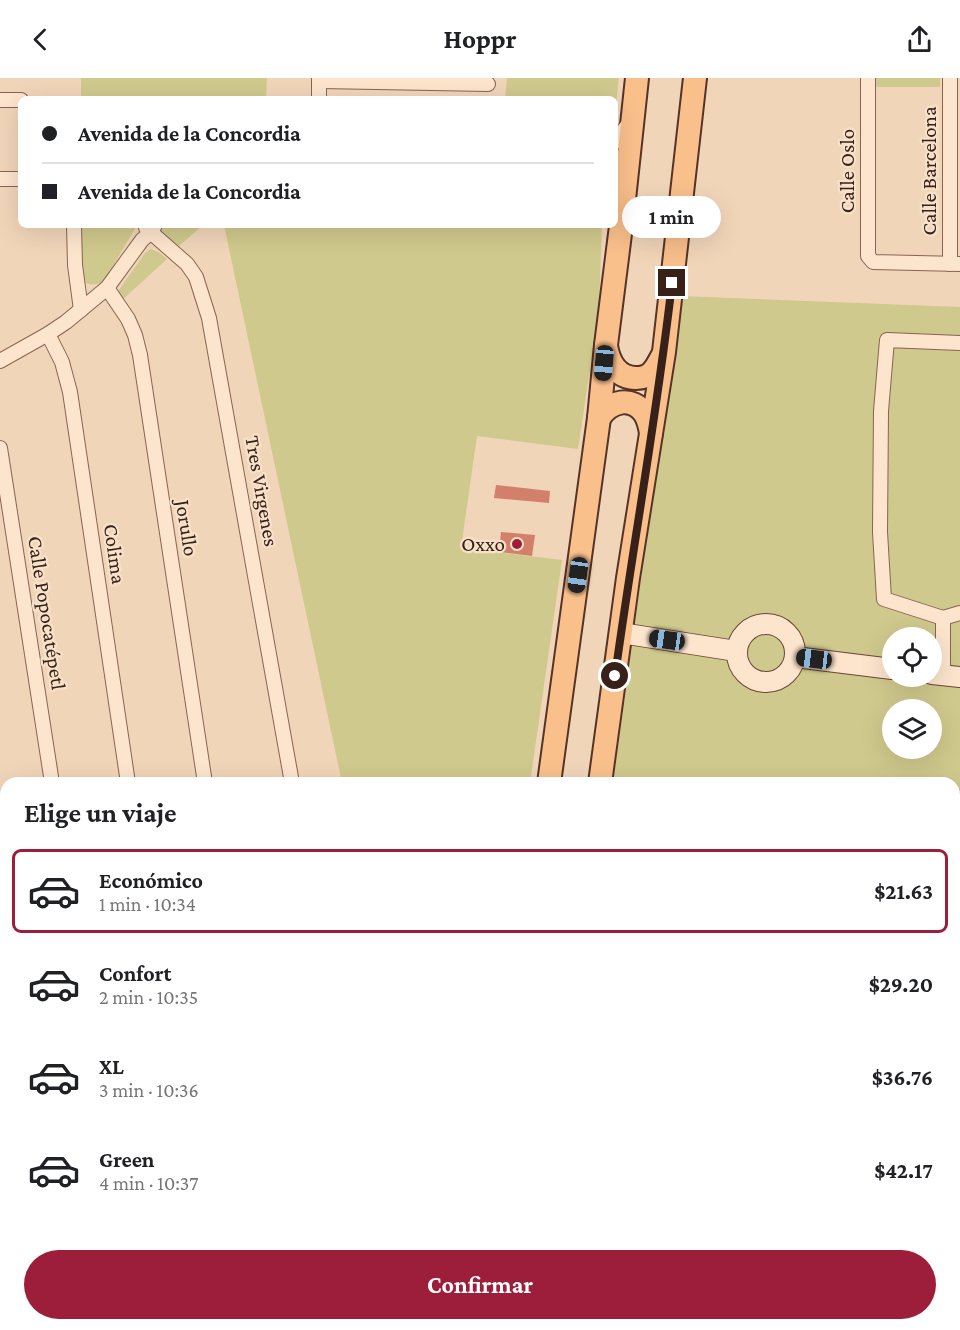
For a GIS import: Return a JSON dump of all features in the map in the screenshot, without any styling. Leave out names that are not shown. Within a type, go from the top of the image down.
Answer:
[{"type":"main road","points":[[550,777],[599,418],[637,78]]},
{"type":"main road","points":[[601,777],[664,352],[695,78]]},
{"type":"main road","points":[[606,345],[612,366],[620,374],[631,378],[642,378],[652,373],[664,352]]},
{"type":"main road","points":[[599,418],[612,404],[631,403],[645,415],[651,433]]},
{"type":"street","name":"Calle Oslo","points":[[868,78],[868,256],[873,262],[955,264]]},
{"type":"street","name":"Calle Barcelona","points":[[950,78],[955,264]]},
{"type":"street","points":[[319,96],[320,80],[468,81],[488,84]]},
{"type":"street","points":[[0,100],[18,100]]},
{"type":"street","points":[[618,138],[633,117]]},
{"type":"street","points":[[0,179],[18,179]]},
{"type":"street","points":[[618,189],[622,218]]},
{"type":"street","points":[[74,228],[76,276],[81,310]]},
{"type":"street","points":[[0,361],[48,334],[107,288],[148,230]]},
{"type":"street","name":"Tres Virgenes","points":[[148,230],[187,264],[196,277],[209,318],[291,777]]},
{"type":"street","name":"Jorullo","points":[[107,288],[128,319],[140,355],[204,777]]},
{"type":"street","name":"Colima","points":[[48,334],[62,362],[70,392],[127,777]]},
{"type":"street","points":[[960,343],[887,340],[881,411],[880,532],[884,599],[943,618],[960,613]]},
{"type":"street","name":"Calle Popocatépetl","points":[[0,448],[51,777]]},
{"type":"street","points":[[943,618],[945,676]]},
{"type":"street","points":[[769,624],[786,631],[795,647],[795,657],[786,675],[778,680],[758,682],[742,670],[737,661],[736,651],[744,633],[751,627],[769,624]]},
{"type":"street","points":[[621,633],[736,651]]},
{"type":"street","points":[[795,657],[882,668]]},
{"type":"shaded area","points":[[81,78],[267,78],[266,96],[81,96]]},
{"type":"shaded area","points":[[507,78],[619,78],[617,96],[505,96]]},
{"type":"shaded area","points":[[876,78],[940,78],[940,87],[876,87]]},
{"type":"shaded area","points":[[81,228],[135,228],[103,283],[91,284],[81,279]]},
{"type":"shaded area","points":[[160,228],[200,228],[179,246],[160,233]]},
{"type":"shaded area","points":[[225,228],[602,228],[599,310],[578,449],[477,436],[461,548],[562,560],[531,777],[341,777]]},
{"type":"shaded area","points":[[151,249],[167,259],[120,302],[118,291],[145,253]]},
{"type":"shaded area","points":[[680,296],[960,307],[960,777],[614,777]]},
{"type":"building","name":"Oxxo","points":[[496,485],[550,491],[549,503],[494,498]]},
{"type":"building","name":"Oxxo","points":[[501,532],[535,535],[532,556],[499,552]]},
{"type":"place","name":"Oxxo","points":[[517,544]]},
{"type":"route","points":[[615,676],[628,578],[664,352],[672,283]]}]
